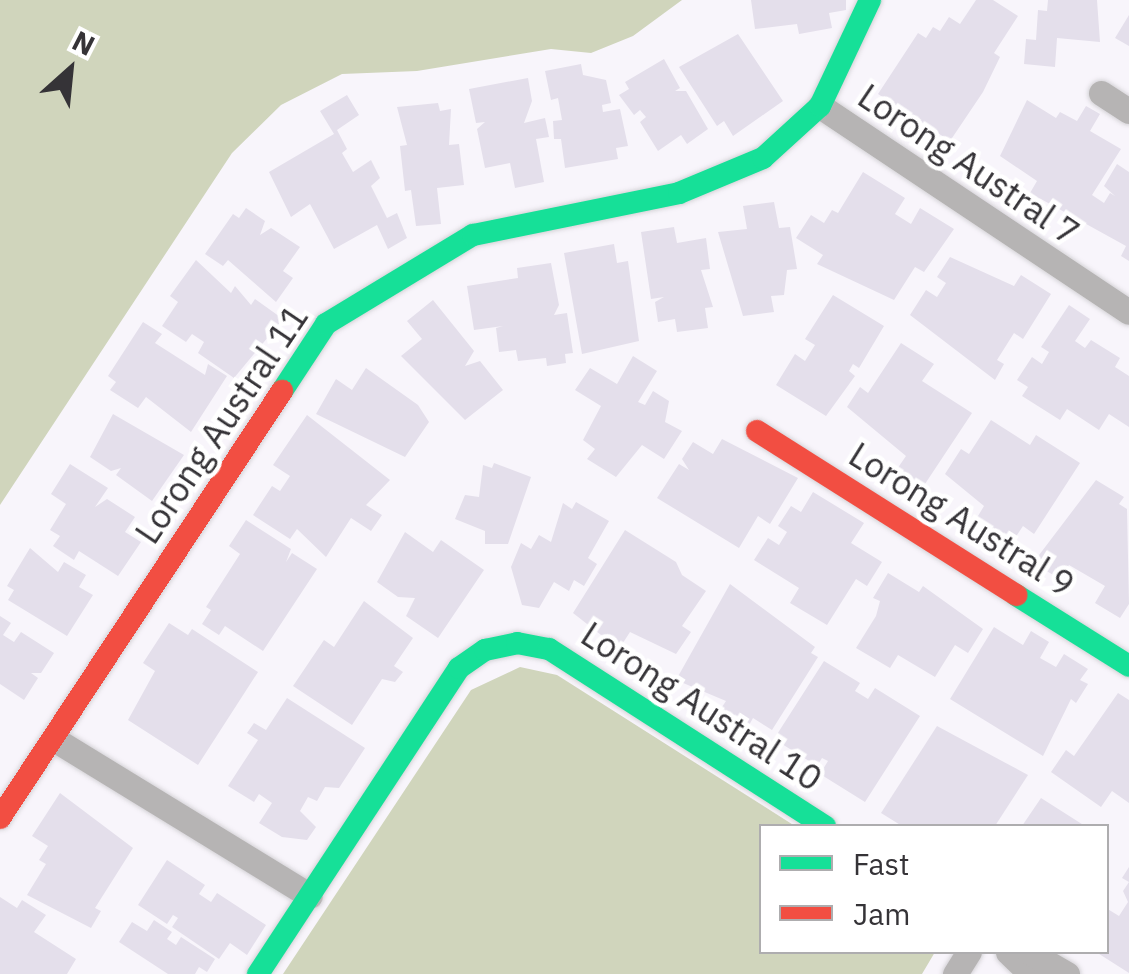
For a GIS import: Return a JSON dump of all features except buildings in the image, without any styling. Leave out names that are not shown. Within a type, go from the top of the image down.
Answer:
[{"type":"street","name":"Lorong Austral 11","points":[[0,818],[307,347],[347,307],[474,235],[679,193],[728,176],[796,134],[820,106],[870,0]]},
{"type":"street","points":[[1101,93],[1129,111]]},
{"type":"street","name":"Lorong Austral 7","points":[[820,106],[1129,312]]},
{"type":"street","name":"Lorong Austral 9","points":[[757,431],[1129,666]]},
{"type":"street","name":"Lorong Austral 10","points":[[258,974],[459,668],[485,650],[517,643],[549,649],[822,824]]},
{"type":"street","points":[[54,739],[310,896]]},
{"type":"street","points":[[1010,954],[1032,974]]},
{"type":"street","points":[[1033,954],[1067,974]]},
{"type":"green space","points":[[0,0],[682,0],[633,36],[591,53],[551,49],[417,71],[342,74],[281,105],[232,153],[0,505]]},
{"type":"green space","points":[[520,667],[557,675],[792,824],[759,824],[759,954],[934,954],[922,974],[283,974],[471,690]]},
{"type":"traffic: fast","points":[[282,391],[326,324],[473,235],[679,193],[763,158],[820,106],[870,0]]},
{"type":"traffic: fast","points":[[1016,595],[1129,666]]},
{"type":"traffic: fast","points":[[258,974],[459,668],[485,650],[517,643],[549,649],[822,824]]},
{"type":"traffic: jam","points":[[0,818],[282,391]]},
{"type":"traffic: jam","points":[[757,431],[1016,595]]}]
